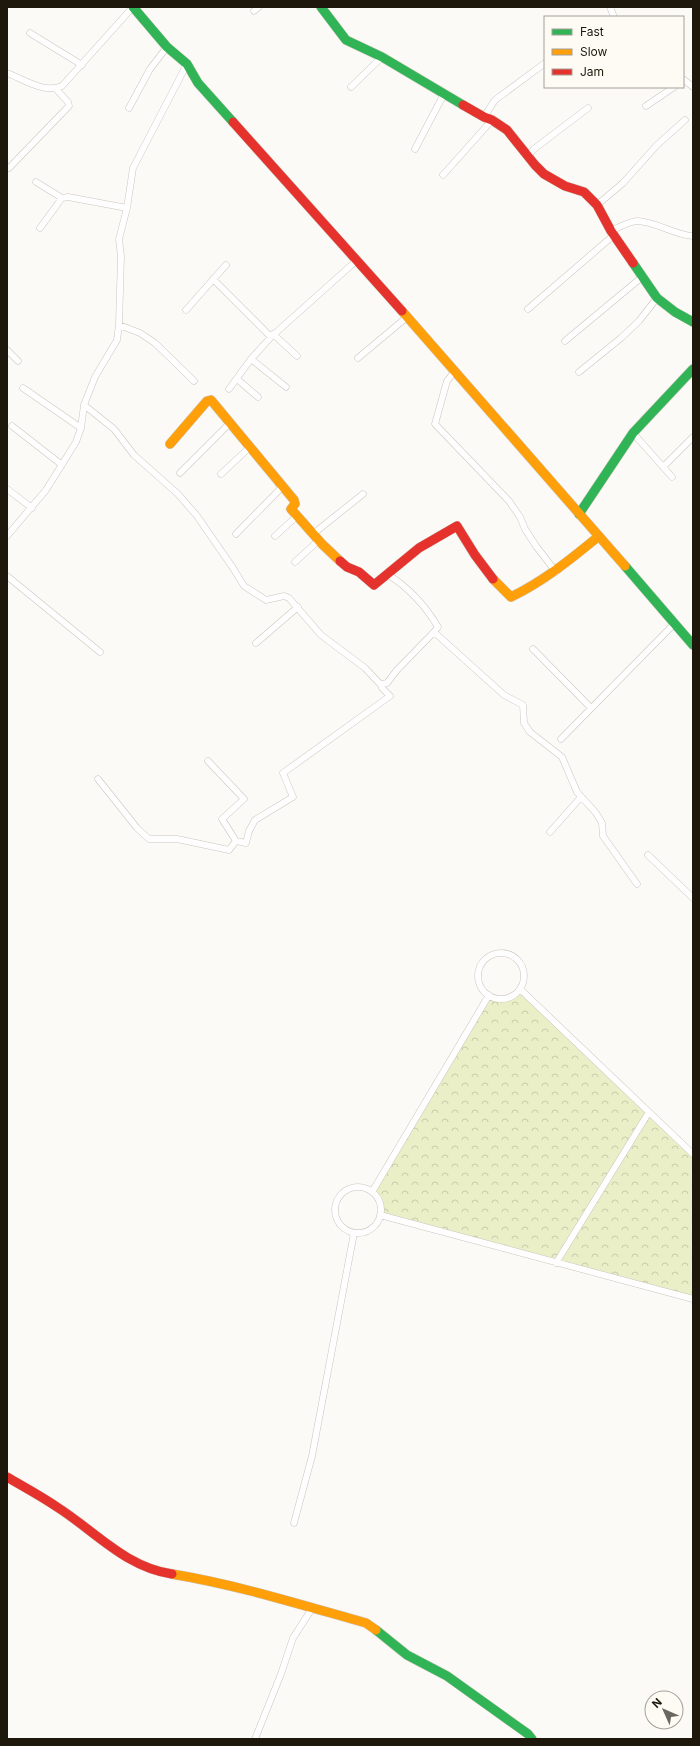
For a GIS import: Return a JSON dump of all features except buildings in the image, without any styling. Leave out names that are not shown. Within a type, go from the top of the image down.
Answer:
[{"type":"street","points":[[7,73],[48,90],[56,89],[62,86],[133,7],[167,47],[187,64],[198,83],[407,317],[439,357],[455,371],[693,645]]},
{"type":"street","points":[[321,7],[346,40],[382,57],[444,94],[489,118],[510,133],[529,155],[536,167],[555,181],[577,192],[584,192],[597,205],[613,233],[657,298],[675,312],[693,322]]},
{"type":"street","points":[[30,33],[82,65]]},
{"type":"street","points":[[129,108],[150,69],[167,47]]},
{"type":"street","points":[[351,87],[382,57]]},
{"type":"street","points":[[7,535],[32,508],[46,490],[76,442],[81,428],[84,405],[96,377],[117,340],[119,325],[121,256],[119,239],[127,208],[133,168],[187,64]]},
{"type":"street","points":[[443,175],[489,118],[495,100],[544,64]]},
{"type":"street","points":[[684,80],[693,87]]},
{"type":"street","points":[[646,106],[673,88]]},
{"type":"street","points":[[9,168],[68,106],[68,102],[56,89]]},
{"type":"street","points":[[415,149],[444,94]]},
{"type":"street","points":[[529,155],[534,149],[588,108]]},
{"type":"street","points":[[597,205],[622,183],[657,145],[685,120]]},
{"type":"street","points":[[36,182],[62,198],[68,197],[127,208]]},
{"type":"street","points":[[40,228],[62,198]]},
{"type":"street","points":[[528,309],[613,233],[637,221],[693,236]]},
{"type":"street","points":[[229,389],[251,359],[272,336],[356,261]]},
{"type":"street","points":[[186,310],[226,265]]},
{"type":"street","points":[[565,341],[642,277]]},
{"type":"street","points":[[213,279],[272,336],[298,356]]},
{"type":"street","points":[[579,372],[621,338],[639,321],[657,298]]},
{"type":"street","points":[[358,358],[407,317]]},
{"type":"street","points":[[119,325],[140,333],[155,344],[194,381]]},
{"type":"street","points":[[7,350],[18,361]]},
{"type":"street","points":[[251,359],[286,387]]},
{"type":"street","points":[[579,514],[633,433],[693,369]]},
{"type":"street","points":[[455,371],[446,381],[435,424],[509,501],[520,517],[525,530],[556,572]]},
{"type":"street","points":[[237,379],[258,397]]},
{"type":"street","points":[[23,388],[81,428]]},
{"type":"street","points":[[170,444],[209,400],[213,402],[295,502],[291,509],[297,516],[347,567],[359,572],[374,585],[419,548],[457,526],[472,552],[491,577],[511,597],[527,590],[556,572],[599,536]]},
{"type":"street","points":[[84,405],[114,429],[134,455],[178,494],[188,505],[244,586],[266,600],[284,596],[288,598],[321,635],[365,668],[390,696],[283,773],[293,797],[256,820],[249,831],[246,843],[236,841],[222,819],[244,799],[208,761]]},
{"type":"street","points":[[180,473],[230,423]]},
{"type":"street","points":[[12,426],[62,465]]},
{"type":"street","points":[[633,433],[672,477]]},
{"type":"street","points":[[663,467],[693,437]]},
{"type":"street","points":[[221,474],[250,447]]},
{"type":"street","points":[[236,534],[283,486]]},
{"type":"street","points":[[7,489],[32,508]]},
{"type":"street","points":[[296,562],[316,537],[363,494]]},
{"type":"street","points":[[275,536],[297,516]]},
{"type":"street","points":[[382,686],[387,683],[397,670],[438,626],[427,609],[401,582],[387,574]]},
{"type":"street","points":[[7,576],[100,652]]},
{"type":"street","points":[[256,643],[298,608]]},
{"type":"street","points":[[561,739],[674,624]]},
{"type":"street","points":[[434,632],[504,695],[523,705],[524,723],[530,732],[562,757],[572,782],[581,797],[596,813],[602,823],[604,836],[637,884]]},
{"type":"street","points":[[532,649],[591,708]]},
{"type":"street","points":[[98,779],[137,828],[149,839],[177,839],[229,850],[236,841]]},
{"type":"street","points":[[550,832],[581,797]]},
{"type":"street","points":[[648,855],[693,898]]},
{"type":"street","points":[[497,954],[506,954],[514,957],[520,963],[524,972],[524,981],[520,989],[514,995],[506,999],[497,999],[489,995],[482,989],[479,981],[479,972],[482,964],[488,957],[497,954]]},
{"type":"street","points":[[520,989],[693,1154]]},
{"type":"street","points":[[372,1192],[489,995]]},
{"type":"street","points":[[556,1263],[649,1112]]},
{"type":"street","points":[[354,1188],[364,1188],[372,1192],[377,1199],[380,1207],[380,1215],[376,1223],[370,1229],[363,1232],[354,1232],[345,1229],[339,1223],[335,1215],[337,1201],[346,1191],[354,1188]]},
{"type":"street","points":[[380,1215],[693,1299]]},
{"type":"street","points":[[294,1523],[312,1456],[354,1232]]},
{"type":"street","points":[[7,1477],[58,1507],[105,1544],[140,1565],[157,1572],[202,1579],[366,1623],[407,1655],[448,1676],[510,1720],[532,1739]]},
{"type":"street","points":[[255,1739],[281,1674],[293,1638],[313,1608]]},
{"type":"green space","points":[[520,989],[693,1154],[693,1299],[380,1215],[380,1208],[372,1192],[489,995],[498,998],[506,998],[513,995]]},
{"type":"traffic: fast","points":[[133,7],[167,47],[187,64],[198,83],[233,122]]},
{"type":"traffic: fast","points":[[321,7],[346,40],[382,57],[463,105]]},
{"type":"traffic: fast","points":[[633,263],[657,298],[675,312],[693,322]]},
{"type":"traffic: fast","points":[[579,514],[633,433],[693,369]]},
{"type":"traffic: fast","points":[[625,566],[693,645]]},
{"type":"traffic: fast","points":[[376,1630],[407,1655],[447,1676],[528,1734],[532,1739]]},
{"type":"traffic: slow","points":[[402,311],[625,566]]},
{"type":"traffic: slow","points":[[170,444],[207,401],[211,400],[294,500],[295,504],[291,509],[322,544],[340,561]]},
{"type":"traffic: slow","points":[[493,579],[511,597],[546,577],[599,536]]},
{"type":"traffic: slow","points":[[172,1574],[221,1584],[294,1602],[366,1623],[376,1630]]},
{"type":"traffic: jam","points":[[463,105],[492,120],[507,130],[544,174],[565,186],[584,192],[597,205],[611,231],[633,263]]},
{"type":"traffic: jam","points":[[233,122],[402,311]]},
{"type":"traffic: jam","points":[[340,561],[347,567],[359,572],[374,585],[419,548],[457,526],[475,555],[493,579]]},
{"type":"traffic: jam","points":[[7,1477],[39,1495],[71,1516],[125,1556],[155,1570],[172,1574]]}]
